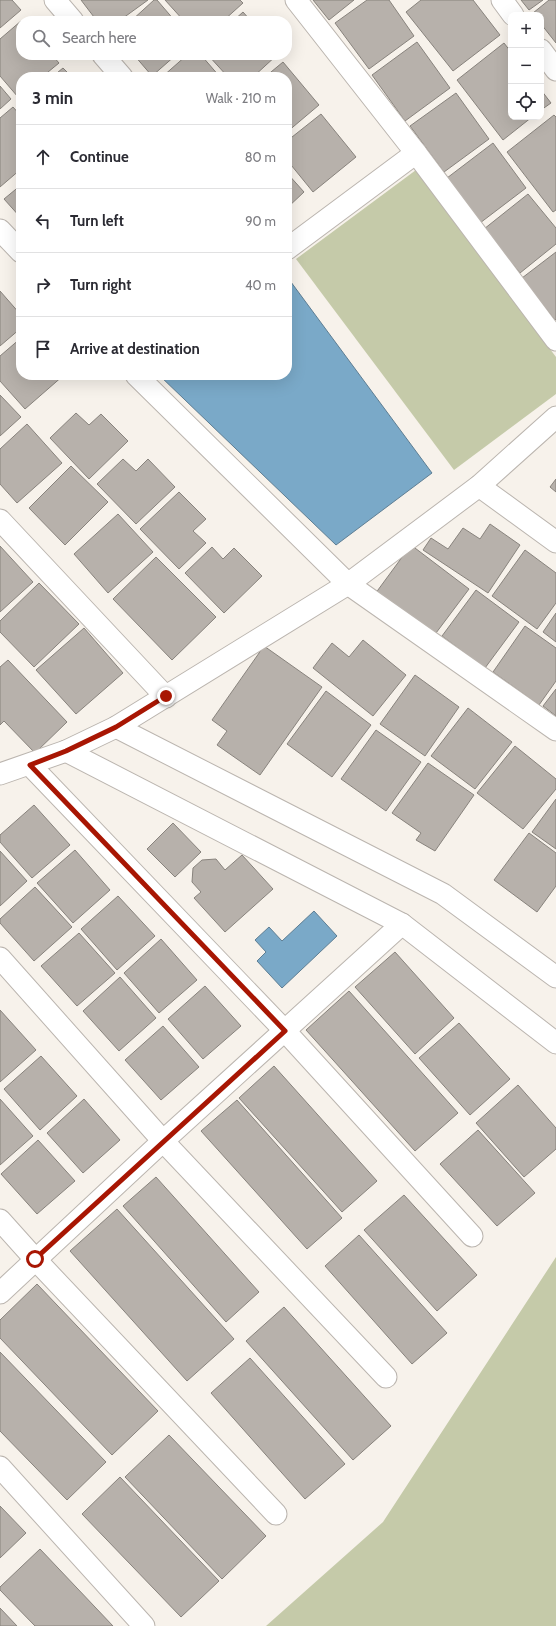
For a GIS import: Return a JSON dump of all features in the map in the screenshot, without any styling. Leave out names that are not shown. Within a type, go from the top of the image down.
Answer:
[{"type":"street","points":[[55,0],[69,16]]},
{"type":"street","points":[[296,0],[416,153],[556,340]]},
{"type":"street","points":[[502,0],[512,12]]},
{"type":"street","points":[[544,54],[556,70]]},
{"type":"street","points":[[107,60],[118,72]]},
{"type":"street","points":[[292,245],[416,153]]},
{"type":"street","points":[[0,230],[16,247]]},
{"type":"street","points":[[141,380],[348,584],[556,730]]},
{"type":"street","points":[[0,774],[30,765],[66,751],[116,727],[348,584],[479,486],[556,417]]},
{"type":"street","points":[[479,486],[556,542]]},
{"type":"street","points":[[0,520],[166,696]]},
{"type":"street","points":[[116,727],[443,894],[556,977]]},
{"type":"street","points":[[66,751],[402,924],[556,1043]]},
{"type":"street","points":[[30,765],[285,1031],[472,1236]]},
{"type":"street","points":[[0,1293],[163,1141],[402,924]]},
{"type":"street","points":[[0,958],[163,1141],[386,1377]]},
{"type":"street","points":[[0,1220],[276,1514]]},
{"type":"street","points":[[0,1467],[144,1626]]},
{"type":"green space","points":[[416,170],[556,357],[556,394],[454,470],[296,259]]},
{"type":"green space","points":[[556,1257],[556,1626],[266,1626],[383,1522]]},
{"type":"water","points":[[292,283],[432,473],[336,545],[164,380],[292,380]]},
{"type":"water","points":[[314,911],[337,936],[282,988],[257,961],[266,952],[255,940],[269,927],[282,941]]},
{"type":"building","points":[[0,0],[12,0],[21,10],[0,28]]},
{"type":"building","points":[[81,0],[148,0],[126,16],[93,16]]},
{"type":"building","points":[[154,0],[157,0],[171,16],[136,16]]},
{"type":"building","points":[[165,0],[240,0],[243,3],[229,16],[179,16]]},
{"type":"building","points":[[313,0],[354,0],[329,20]]},
{"type":"building","points":[[367,0],[389,0],[414,36],[369,69],[335,23]]},
{"type":"building","points":[[421,0],[473,0],[500,35],[453,71],[406,12]]},
{"type":"building","points":[[521,0],[543,0],[529,10]]},
{"type":"building","points":[[549,0],[556,0],[556,43],[544,28],[544,12],[534,12]]},
{"type":"building","points":[[243,12],[247,16],[239,16]]},
{"type":"building","points":[[16,25],[16,60],[56,60],[59,63],[48,72],[16,72],[16,95],[0,76],[0,39]]},
{"type":"building","points":[[417,42],[450,88],[405,121],[372,75]]},
{"type":"building","points":[[504,43],[508,48],[508,120],[528,120],[503,140],[457,80]]},
{"type":"building","points":[[138,60],[170,60],[157,72],[149,72]]},
{"type":"building","points":[[181,60],[205,60],[216,72],[168,72]]},
{"type":"building","points":[[213,60],[272,60],[258,72],[223,72]]},
{"type":"building","points":[[283,62],[291,72],[271,72]]},
{"type":"building","points":[[63,68],[67,72],[58,72]]},
{"type":"building","points":[[292,73],[319,105],[292,128]]},
{"type":"building","points":[[0,86],[11,99],[0,109]]},
{"type":"building","points":[[456,93],[489,139],[444,172],[410,126]]},
{"type":"building","points":[[544,94],[551,103],[544,108]]},
{"type":"building","points":[[13,107],[16,110],[16,173],[0,187],[0,118]]},
{"type":"building","points":[[321,114],[356,157],[313,192],[292,166],[292,137]]},
{"type":"building","points":[[554,115],[556,117],[556,210],[553,212],[507,152]]},
{"type":"building","points":[[493,143],[526,188],[480,223],[447,178]]},
{"type":"building","points":[[292,179],[304,192],[292,203]]},
{"type":"building","points":[[16,189],[16,212],[4,199]]},
{"type":"building","points":[[528,194],[556,228],[556,244],[520,273],[484,229]]},
{"type":"building","points":[[556,252],[556,319],[555,320],[522,278]]},
{"type":"building","points":[[0,291],[16,309],[16,332],[0,346]]},
{"type":"building","points":[[16,342],[16,380],[58,380],[25,409],[0,381],[0,356]]},
{"type":"building","points":[[0,395],[21,417],[0,436]]},
{"type":"building","points":[[76,413],[89,425],[101,414],[128,441],[89,479],[50,438]]},
{"type":"building","points":[[27,424],[62,463],[17,503],[0,484],[0,449]]},
{"type":"building","points":[[123,459],[136,471],[148,459],[175,487],[136,524],[97,484]]},
{"type":"building","points":[[71,466],[108,502],[65,545],[29,508]]},
{"type":"building","points":[[556,479],[556,492],[550,487]]},
{"type":"building","points":[[179,492],[206,519],[193,531],[206,543],[179,569],[140,529]]},
{"type":"building","points":[[118,514],[153,552],[108,593],[74,554]]},
{"type":"building","points":[[490,524],[520,545],[488,593],[423,550],[431,538],[448,549],[463,528],[480,539]]},
{"type":"building","points":[[411,545],[469,589],[433,637],[375,594]]},
{"type":"building","points":[[0,546],[33,582],[0,612]]},
{"type":"building","points":[[212,547],[223,559],[234,548],[262,576],[224,613],[185,573]]},
{"type":"building","points":[[525,550],[556,573],[556,603],[537,629],[492,596]]},
{"type":"building","points":[[156,557],[216,617],[172,660],[113,599]]},
{"type":"building","points":[[39,583],[79,624],[34,667],[0,632],[0,621]]},
{"type":"building","points":[[476,590],[519,622],[485,668],[442,636]]},
{"type":"building","points":[[556,613],[556,642],[543,632]]},
{"type":"building","points":[[525,626],[556,648],[556,681],[539,705],[493,672]]},
{"type":"building","points":[[84,628],[123,673],[76,714],[36,670]]},
{"type":"building","points":[[363,640],[406,675],[373,716],[313,668],[332,643],[349,657]]},
{"type":"building","points":[[264,646],[322,687],[260,775],[217,745],[227,731],[212,720]]},
{"type":"building","points":[[8,660],[67,722],[35,753],[4,721],[0,725],[0,667]]},
{"type":"building","points":[[415,675],[459,707],[425,756],[380,724]]},
{"type":"building","points":[[556,689],[556,716],[543,706]]},
{"type":"building","points":[[326,691],[371,725],[332,777],[287,744]]},
{"type":"building","points":[[468,708],[512,742],[475,789],[431,756]]},
{"type":"building","points":[[376,730],[421,762],[386,811],[341,779]]},
{"type":"building","points":[[515,746],[556,779],[556,789],[523,829],[477,793]]},
{"type":"building","points":[[428,763],[474,795],[435,851],[416,840],[421,833],[392,813]]},
{"type":"building","points":[[556,799],[556,849],[532,832]]},
{"type":"building","points":[[34,805],[70,845],[32,878],[0,842],[0,835]]},
{"type":"building","points":[[173,823],[201,852],[175,877],[147,849]]},
{"type":"building","points":[[529,833],[556,853],[556,886],[537,912],[494,880]]},
{"type":"building","points":[[75,850],[110,890],[73,923],[37,883]]},
{"type":"building","points":[[0,851],[27,881],[0,906]]},
{"type":"building","points":[[242,855],[273,889],[225,932],[194,898],[201,892],[192,882],[193,868],[202,860],[216,859],[225,870]]},
{"type":"building","points":[[35,887],[72,927],[34,961],[0,923],[0,919]]},
{"type":"building","points":[[118,896],[155,936],[117,970],[81,929]]},
{"type":"building","points":[[79,933],[115,973],[77,1006],[41,966]]},
{"type":"building","points":[[161,939],[197,980],[159,1013],[124,973]]},
{"type":"building","points":[[395,952],[454,1018],[415,1054],[355,987]]},
{"type":"building","points":[[120,977],[156,1018],[119,1051],[83,1011]]},
{"type":"building","points":[[205,986],[241,1026],[203,1059],[168,1019]]},
{"type":"building","points":[[349,991],[458,1113],[415,1151],[306,1030]]},
{"type":"building","points":[[0,1010],[36,1050],[0,1082]]},
{"type":"building","points":[[459,1023],[510,1079],[470,1115],[419,1058]]},
{"type":"building","points":[[163,1026],[199,1067],[161,1100],[125,1060]]},
{"type":"building","points":[[41,1056],[77,1096],[40,1130],[4,1089]]},
{"type":"building","points":[[274,1066],[377,1181],[342,1212],[239,1098]]},
{"type":"building","points":[[518,1085],[556,1128],[556,1149],[524,1177],[476,1123]]},
{"type":"building","points":[[0,1099],[33,1136],[0,1165]]},
{"type":"building","points":[[84,1099],[120,1140],[83,1173],[47,1133]]},
{"type":"building","points":[[237,1100],[342,1218],[307,1249],[201,1131]]},
{"type":"building","points":[[478,1130],[535,1193],[497,1226],[440,1164]]},
{"type":"building","points":[[38,1140],[75,1181],[37,1214],[1,1174]]},
{"type":"building","points":[[156,1177],[259,1292],[226,1322],[123,1206]]},
{"type":"building","points":[[404,1195],[477,1275],[437,1311],[364,1230]]},
{"type":"building","points":[[117,1209],[234,1339],[187,1381],[70,1251]]},
{"type":"building","points":[[359,1235],[447,1333],[412,1364],[325,1266]]},
{"type":"building","points":[[37,1284],[158,1411],[112,1455],[0,1338],[0,1320]]},
{"type":"building","points":[[284,1307],[391,1426],[353,1460],[246,1341]]},
{"type":"building","points":[[0,1352],[106,1462],[67,1500],[0,1431]]},
{"type":"building","points":[[250,1358],[345,1464],[305,1499],[211,1393]]},
{"type":"building","points":[[169,1435],[266,1536],[222,1579],[125,1477]]},
{"type":"building","points":[[120,1477],[219,1581],[181,1617],[82,1514]]},
{"type":"building","points":[[0,1506],[26,1533],[0,1558]]},
{"type":"building","points":[[40,1549],[113,1626],[35,1626],[0,1590],[0,1587]]},
{"type":"building","points":[[0,1608],[17,1626],[0,1626]]},
{"type":"route","points":[[35,1259],[285,1031],[30,765],[66,751],[116,727],[166,696]]}]
